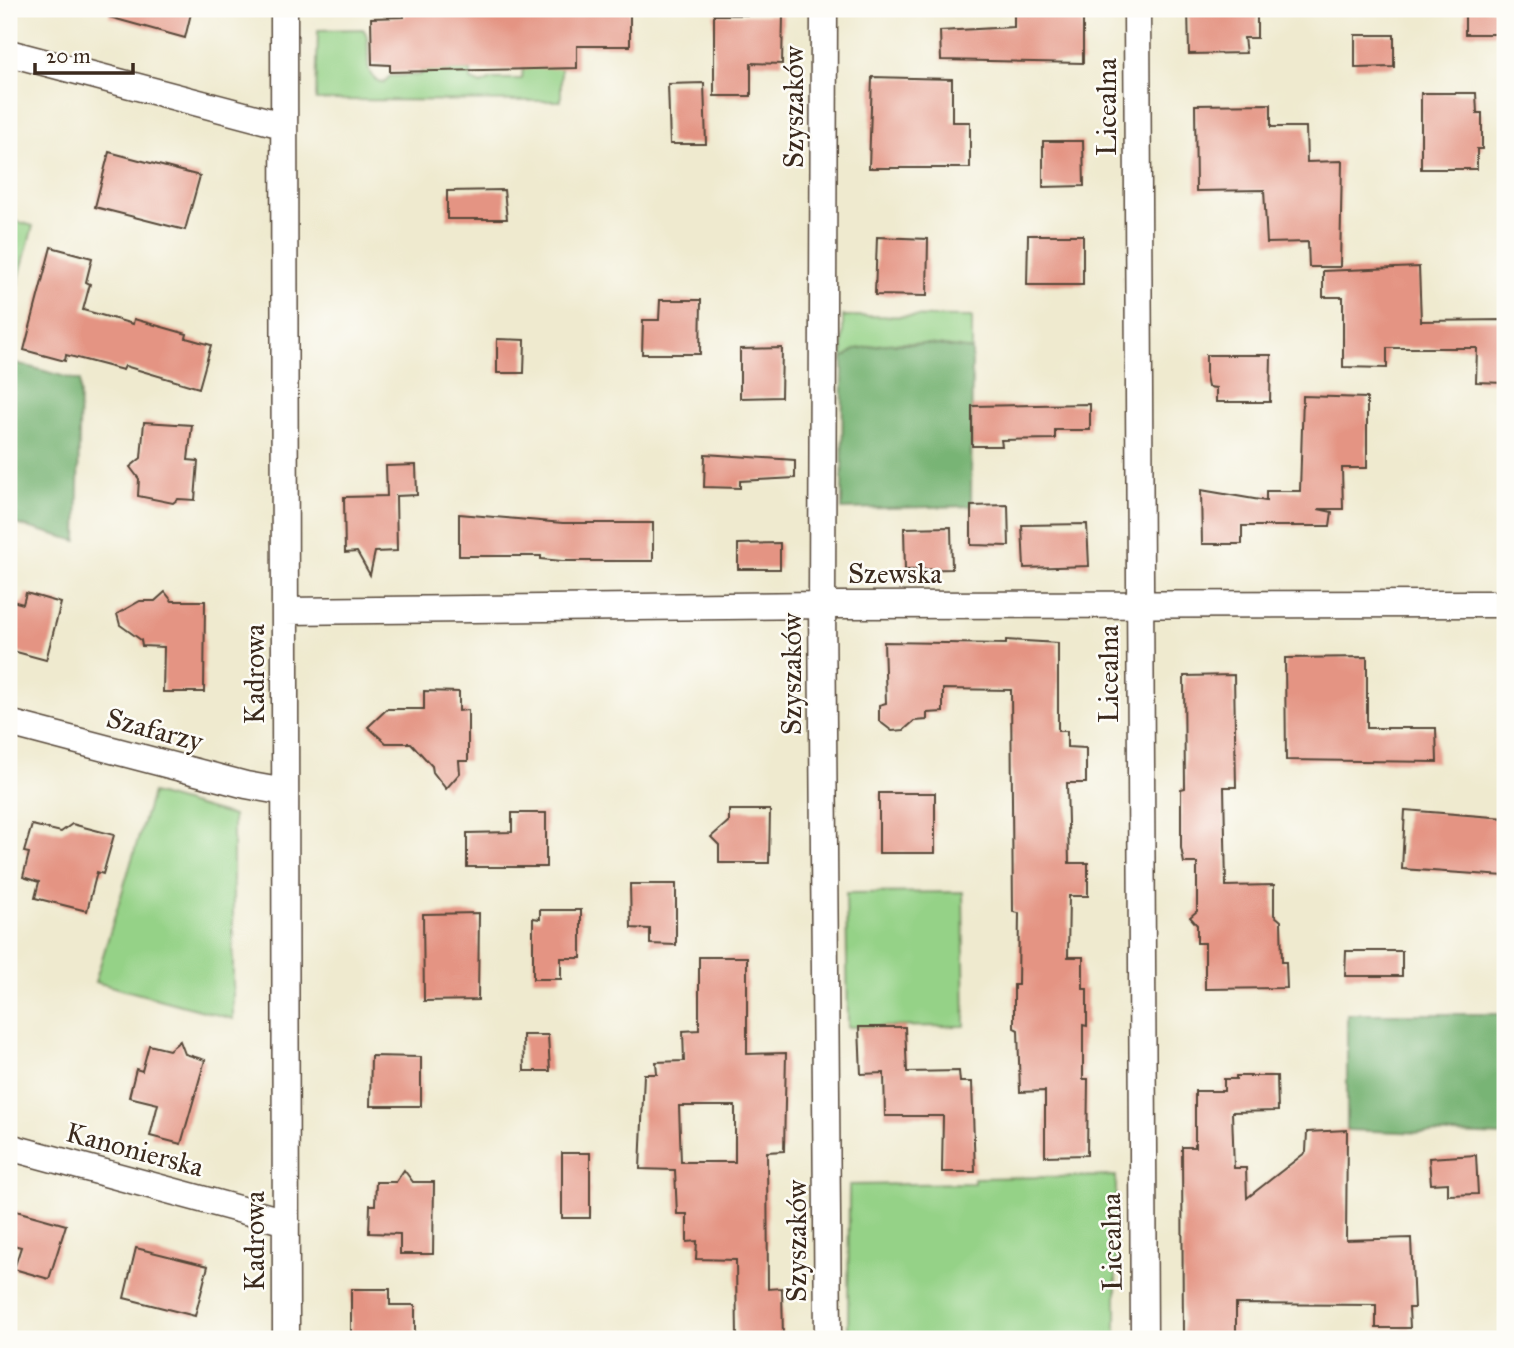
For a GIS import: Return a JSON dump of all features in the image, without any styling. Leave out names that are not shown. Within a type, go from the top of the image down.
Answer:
[{"type":"street","name":"Kadrowa","points":[[284,9],[282,125],[286,1339]]},
{"type":"street","name":"Szyszaków","points":[[824,9],[822,605],[828,1339]]},
{"type":"street","name":"Licealna","points":[[1137,9],[1144,1339]]},
{"type":"street","points":[[9,53],[282,125]]},
{"type":"street","name":"Szewska","points":[[285,611],[822,605],[1505,604]]},
{"type":"street","name":"Szafarzy","points":[[9,723],[246,785],[285,792]]},
{"type":"street","name":"Kanonierska","points":[[9,1147],[286,1222]]},
{"type":"green space","points":[[363,29],[368,42],[368,67],[375,79],[383,83],[390,76],[421,75],[421,71],[471,70],[471,80],[481,84],[492,79],[522,79],[525,44],[561,44],[561,101],[316,100],[318,30]]},
{"type":"green space","points":[[9,219],[33,226],[9,315]]},
{"type":"green space","points":[[843,316],[972,317],[972,350],[923,344],[888,344],[872,346],[843,358]]},
{"type":"green space","points":[[887,344],[929,344],[972,350],[971,506],[842,509],[843,358],[856,349]]},
{"type":"green space","points":[[9,361],[80,381],[77,541],[9,522]]},
{"type":"green space","points":[[152,793],[233,816],[233,1019],[95,982]]},
{"type":"green space","points":[[963,892],[965,1026],[848,1027],[846,893]]},
{"type":"green space","points":[[1347,1014],[1505,1014],[1505,1136],[1347,1130]]},
{"type":"green space","points":[[1116,1176],[1116,1339],[848,1339],[849,1185],[974,1183],[974,1178]]},
{"type":"building","points":[[110,9],[192,9],[185,38],[109,17]]},
{"type":"building","points":[[630,9],[630,46],[577,46],[577,68],[390,72],[390,65],[372,64],[371,18],[404,17],[404,12]]},
{"type":"building","points":[[1014,9],[1083,9],[1083,63],[941,60],[940,31],[1014,27]]},
{"type":"building","points":[[1188,9],[1257,9],[1257,38],[1244,38],[1246,53],[1189,54]]},
{"type":"building","points":[[1465,9],[1505,9],[1505,34],[1465,34]]},
{"type":"building","points":[[714,15],[783,15],[782,64],[751,63],[751,96],[714,96]]},
{"type":"building","points":[[1355,35],[1394,35],[1394,67],[1355,68]]},
{"type":"building","points":[[872,77],[952,79],[952,122],[970,122],[970,168],[869,168]]},
{"type":"building","points":[[704,83],[706,144],[670,144],[668,84]]},
{"type":"building","points":[[1421,93],[1476,93],[1477,113],[1482,113],[1482,149],[1477,149],[1477,169],[1421,169]]},
{"type":"building","points":[[1271,104],[1271,127],[1306,127],[1307,162],[1342,161],[1340,267],[1309,267],[1308,242],[1267,243],[1264,190],[1196,191],[1195,105]]},
{"type":"building","points":[[1043,141],[1083,141],[1084,186],[1043,187]]},
{"type":"building","points":[[109,152],[200,176],[185,230],[95,207]]},
{"type":"building","points":[[504,190],[507,219],[447,219],[447,191]]},
{"type":"building","points":[[1028,235],[1083,235],[1083,285],[1027,285]]},
{"type":"building","points":[[877,237],[928,239],[927,296],[875,295]]},
{"type":"building","points":[[51,247],[92,258],[86,282],[90,284],[83,310],[133,324],[134,319],[187,334],[186,338],[211,345],[199,388],[125,366],[123,370],[66,355],[65,361],[24,350]]},
{"type":"building","points":[[1419,267],[1421,321],[1505,320],[1505,383],[1476,382],[1477,348],[1387,348],[1387,368],[1343,367],[1343,297],[1323,297],[1323,271]]},
{"type":"building","points":[[660,300],[701,300],[700,354],[642,354],[643,320],[659,320]]},
{"type":"building","points":[[497,339],[525,340],[524,373],[497,373]]},
{"type":"building","points":[[782,348],[781,397],[740,398],[740,349]]},
{"type":"building","points":[[1206,355],[1271,355],[1270,402],[1216,402],[1216,388],[1208,387]]},
{"type":"building","points":[[1303,396],[1367,398],[1367,468],[1342,468],[1343,509],[1318,509],[1332,512],[1330,526],[1242,526],[1242,544],[1202,544],[1201,490],[1266,501],[1266,491],[1300,491]]},
{"type":"building","points":[[1090,404],[1090,430],[1055,430],[1055,439],[1001,440],[1002,446],[972,446],[972,406]]},
{"type":"building","points":[[144,422],[192,425],[188,460],[198,461],[195,500],[178,499],[173,503],[138,496],[139,479],[130,467],[141,458]]},
{"type":"building","points":[[705,454],[795,460],[795,478],[740,481],[740,488],[704,487]]},
{"type":"building","points":[[416,465],[417,495],[396,496],[397,551],[375,552],[370,575],[357,552],[345,553],[344,497],[387,496],[386,466]]},
{"type":"building","points":[[1008,505],[1009,546],[971,545],[971,506]]},
{"type":"building","points":[[459,514],[563,523],[653,523],[653,561],[562,561],[541,559],[541,556],[459,556]]},
{"type":"building","points":[[1087,524],[1089,566],[1024,568],[1022,525]]},
{"type":"building","points":[[951,527],[952,569],[905,570],[904,528]]},
{"type":"building","points":[[780,543],[780,569],[738,569],[738,544]]},
{"type":"building","points":[[165,592],[172,601],[205,601],[204,692],[163,692],[164,647],[142,646],[141,640],[120,625],[117,614],[140,601],[155,601]]},
{"type":"building","points":[[26,593],[61,603],[46,660],[9,650],[9,600],[23,604]]},
{"type":"building","points":[[1006,640],[1058,643],[1058,731],[1067,731],[1067,747],[1086,748],[1086,783],[1067,783],[1069,863],[1088,863],[1088,896],[1069,896],[1068,957],[1083,957],[1083,989],[1087,989],[1087,1026],[1083,1025],[1083,1079],[1088,1079],[1087,1155],[1045,1156],[1045,1091],[1020,1092],[1018,1030],[1014,1028],[1014,985],[1018,985],[1019,913],[1013,912],[1011,690],[943,689],[943,712],[927,713],[927,720],[914,721],[904,730],[892,731],[879,721],[879,705],[886,703],[884,642],[1006,644]]},
{"type":"building","points":[[1367,657],[1367,728],[1436,728],[1437,762],[1286,760],[1285,658]]},
{"type":"building","points":[[1234,675],[1236,787],[1224,787],[1226,886],[1274,885],[1274,915],[1281,921],[1282,962],[1286,962],[1287,988],[1205,989],[1205,943],[1197,943],[1197,925],[1190,917],[1197,911],[1197,863],[1184,863],[1181,848],[1181,789],[1185,788],[1184,676]]},
{"type":"building","points":[[424,691],[459,692],[459,711],[468,710],[468,761],[459,761],[460,773],[446,789],[433,772],[432,766],[411,743],[386,743],[368,727],[387,709],[424,709]]},
{"type":"building","points":[[879,793],[935,793],[935,853],[879,853]]},
{"type":"building","points":[[729,810],[770,810],[769,863],[719,863],[719,845],[711,837],[729,821]]},
{"type":"building","points":[[1405,810],[1505,818],[1505,876],[1402,869]]},
{"type":"building","points":[[512,813],[546,813],[546,867],[467,867],[467,833],[512,832]]},
{"type":"building","points":[[72,824],[114,835],[103,874],[97,872],[87,911],[35,898],[39,882],[23,877],[29,853],[24,852],[32,825],[61,832]]},
{"type":"building","points":[[630,884],[676,884],[676,945],[650,944],[650,929],[631,928]]},
{"type":"building","points":[[540,910],[581,910],[581,958],[561,958],[561,979],[533,979],[533,918],[540,919]]},
{"type":"building","points":[[479,913],[478,1000],[424,1001],[423,914]]},
{"type":"building","points":[[1346,951],[1402,951],[1402,976],[1345,976]]},
{"type":"building","points":[[699,957],[747,957],[747,1054],[786,1053],[784,1151],[767,1152],[768,1289],[782,1288],[783,1339],[737,1339],[736,1260],[696,1259],[697,1241],[687,1242],[687,1214],[677,1214],[675,1170],[640,1169],[644,1074],[657,1074],[656,1062],[684,1061],[683,1031],[699,1030]],"holes":[[[679,1106],[735,1106],[735,1162],[681,1162]]]},
{"type":"building","points":[[859,1027],[905,1027],[907,1072],[959,1071],[960,1082],[972,1082],[975,1172],[942,1172],[943,1116],[885,1116],[884,1073],[861,1074]]},
{"type":"building","points":[[523,1035],[548,1035],[550,1071],[524,1071]]},
{"type":"building","points":[[180,1041],[185,1054],[205,1060],[181,1144],[150,1136],[158,1104],[129,1097],[136,1069],[142,1071],[149,1045],[169,1050]]},
{"type":"building","points":[[371,1056],[421,1057],[421,1106],[370,1106]]},
{"type":"building","points":[[1236,1076],[1277,1076],[1278,1111],[1232,1112],[1234,1168],[1246,1168],[1247,1198],[1306,1152],[1307,1132],[1347,1130],[1346,1240],[1411,1238],[1414,1308],[1409,1308],[1410,1328],[1376,1328],[1376,1305],[1236,1304],[1236,1339],[1183,1339],[1182,1147],[1195,1147],[1195,1091],[1224,1091],[1224,1079],[1236,1079]]},
{"type":"building","points":[[562,1153],[590,1153],[590,1218],[562,1218]]},
{"type":"building","points":[[1476,1155],[1478,1194],[1448,1195],[1448,1183],[1431,1184],[1429,1158]]},
{"type":"building","points":[[404,1170],[413,1182],[434,1182],[433,1254],[400,1254],[400,1234],[369,1233],[370,1205],[375,1205],[376,1182],[396,1182]]},
{"type":"building","points":[[9,1209],[66,1225],[49,1279],[14,1269],[21,1247],[9,1244]]},
{"type":"building","points":[[136,1248],[208,1266],[195,1316],[124,1298]]},
{"type":"building","points":[[351,1289],[390,1289],[390,1305],[415,1305],[415,1339],[351,1339]]}]
